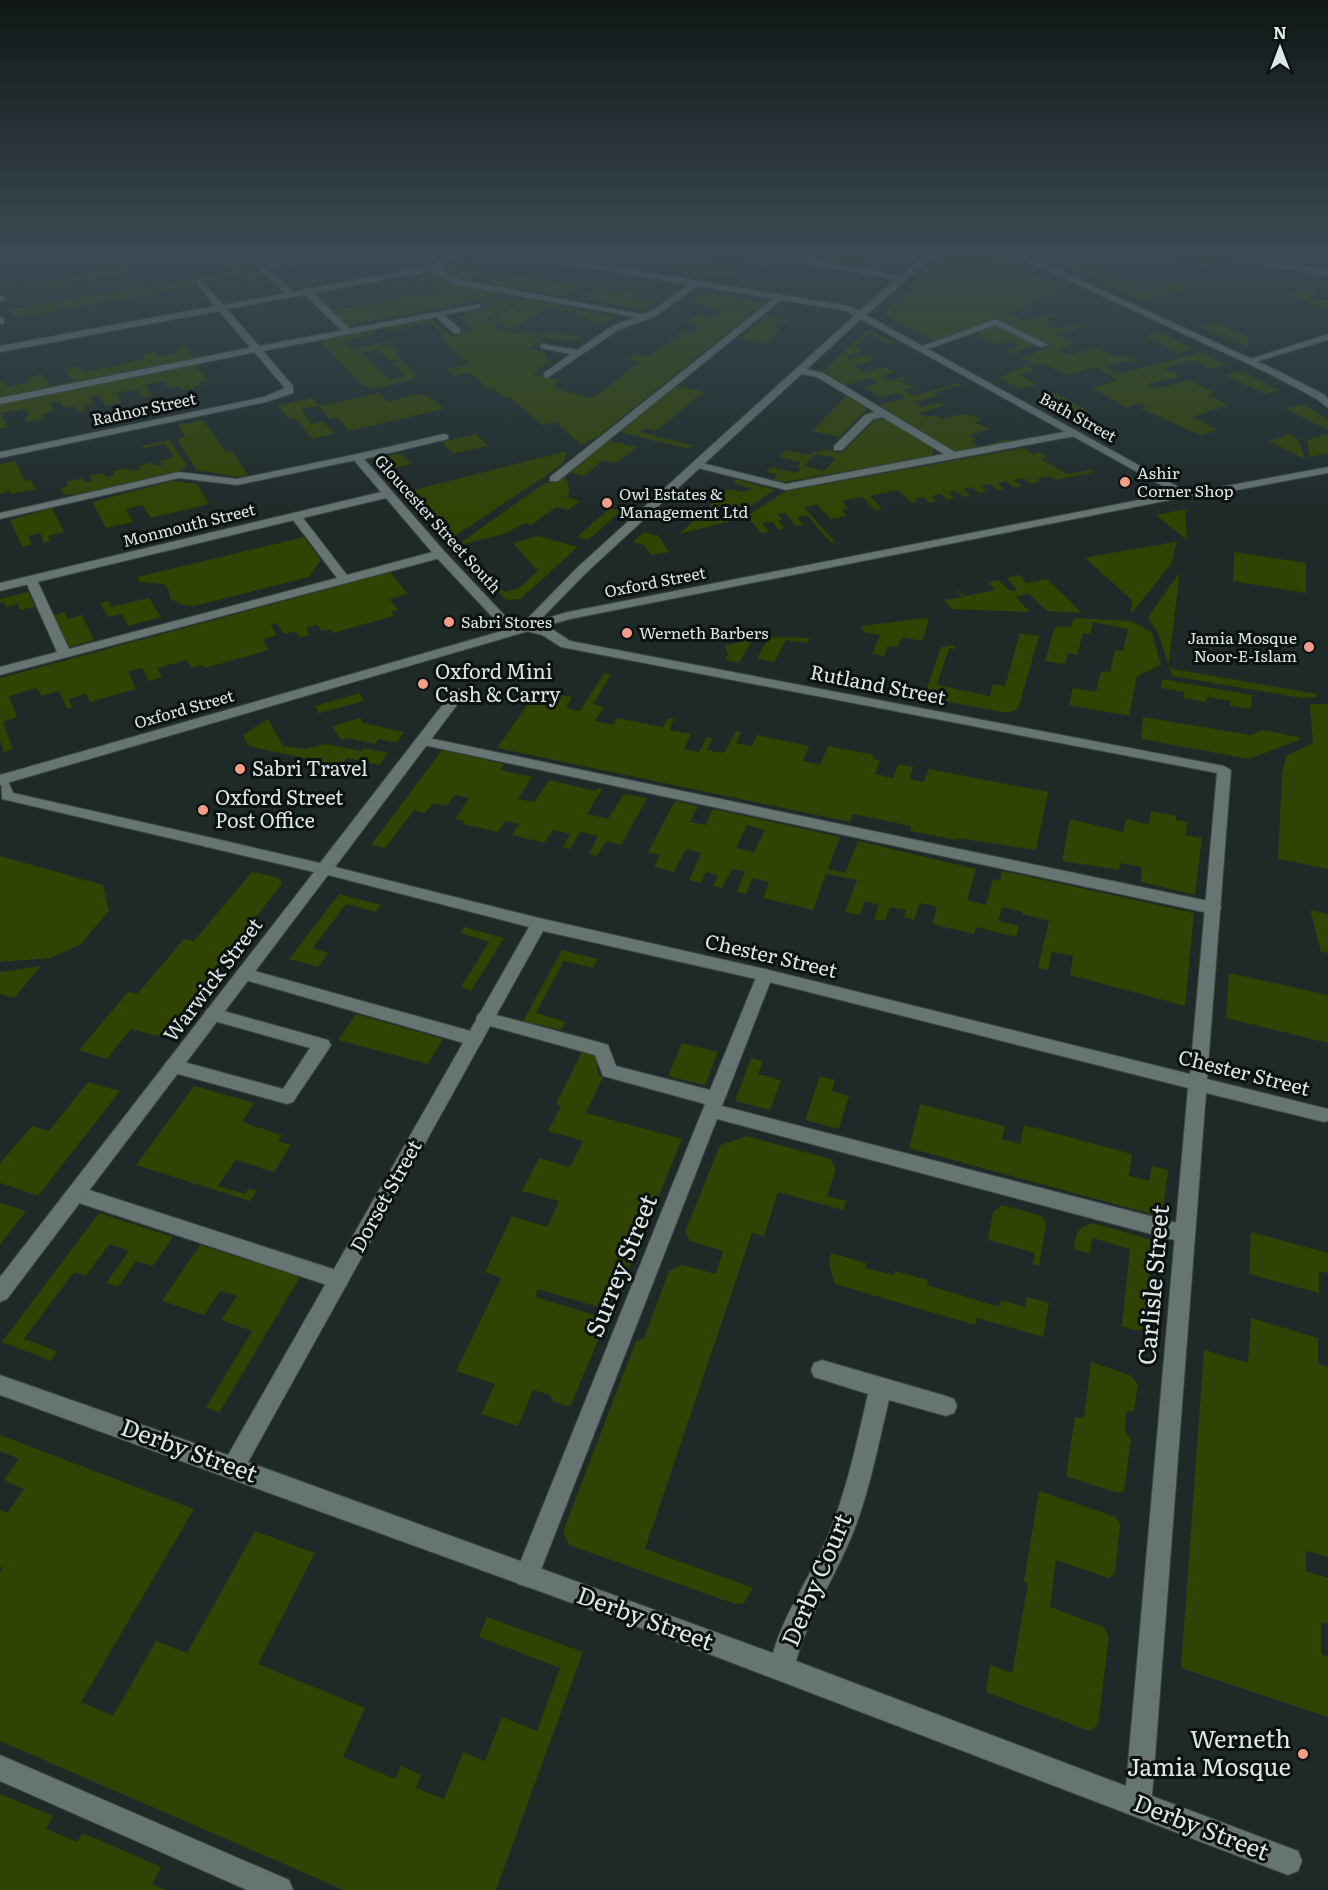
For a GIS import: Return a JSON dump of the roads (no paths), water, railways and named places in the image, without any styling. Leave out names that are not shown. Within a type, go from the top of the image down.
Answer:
[{"type":"street","points":[[0,349],[51,339]]},
{"type":"street","points":[[249,339],[258,349]]},
{"type":"street","points":[[0,401],[306,339]]},
{"type":"street","points":[[548,375],[599,339]]},
{"type":"street","points":[[554,479],[729,339]]},
{"type":"street","points":[[528,626],[583,569],[835,339]]},
{"type":"street","name":"Bath Street","points":[[906,339],[1185,494]]},
{"type":"street","points":[[922,348],[947,339]]},
{"type":"street","points":[[1031,339],[1043,345]]},
{"type":"street","points":[[1202,339],[1326,400]]},
{"type":"street","points":[[1249,361],[1321,339]]},
{"type":"street","points":[[544,346],[578,353]]},
{"type":"street","name":"Radnor Street","points":[[0,456],[282,395],[290,391],[290,388],[258,349]]},
{"type":"street","points":[[801,371],[820,375],[954,456]]},
{"type":"street","points":[[838,448],[869,417],[883,413]]},
{"type":"street","points":[[698,465],[786,487],[1075,433]]},
{"type":"street","points":[[0,516],[179,475],[237,482],[444,437]]},
{"type":"street","name":"Gloucester Street South","points":[[357,457],[440,554],[503,621],[528,626]]},
{"type":"street","name":"Oxford Street","points":[[0,779],[528,626],[645,600],[1185,494],[1215,491],[1328,470]]},
{"type":"street","name":"Monmouth Street","points":[[0,587],[387,494]]},
{"type":"street","points":[[296,516],[344,579]]},
{"type":"street","points":[[0,671],[440,554]]},
{"type":"street","points":[[31,580],[65,654]]},
{"type":"street","name":"Rutland Street","points":[[528,626],[547,632],[566,644],[1224,770]]},
{"type":"street","name":"Warwick Street","points":[[0,1293],[459,693]]},
{"type":"street","points":[[424,741],[1213,908]]},
{"type":"street","name":"Carlisle Street","points":[[1138,1804],[1224,770]]},
{"type":"street","name":"Chester Street","points":[[0,779],[7,796],[324,869],[539,924],[765,975],[1324,1115]]},
{"type":"street","name":"Dorset Street","points":[[233,1467],[539,924]]},
{"type":"street","points":[[244,974],[474,1039]]},
{"type":"street","name":"Surrey Street","points":[[527,1575],[765,975]]},
{"type":"street","points":[[173,1066],[286,1097],[322,1045],[213,1014]]},
{"type":"street","points":[[485,1018],[602,1050],[609,1071],[713,1104],[1185,1234]]},
{"type":"street","points":[[77,1194],[339,1280]]},
{"type":"street","points":[[822,1370],[946,1406]]},
{"type":"street","name":"Derby Street","points":[[0,1385],[233,1467],[527,1575],[1288,1861]]},
{"type":"street","name":"Derby Court","points":[[781,1669],[791,1634],[838,1541],[860,1475],[881,1387]]},
{"type":"street","points":[[0,1768],[279,1890]]},
{"type":"place","name":"Ashir Corner Shop","points":[[1125,482]]},
{"type":"place","name":"Owl Estates & Management Ltd","points":[[607,503]]},
{"type":"place","name":"Sabri Stores","points":[[449,622]]},
{"type":"place","name":"Werneth Barbers","points":[[627,633]]},
{"type":"place","name":"Jamia Mosque Noor-E-Islam","points":[[1309,647]]},
{"type":"place","name":"Oxford Mini Cash & Carry","points":[[423,684]]},
{"type":"place","name":"Sabri Travel","points":[[240,769]]},
{"type":"place","name":"Oxford Street Post Office","points":[[203,810]]},
{"type":"place","name":"Werneth Jamia Mosque","points":[[1303,1754]]}]
